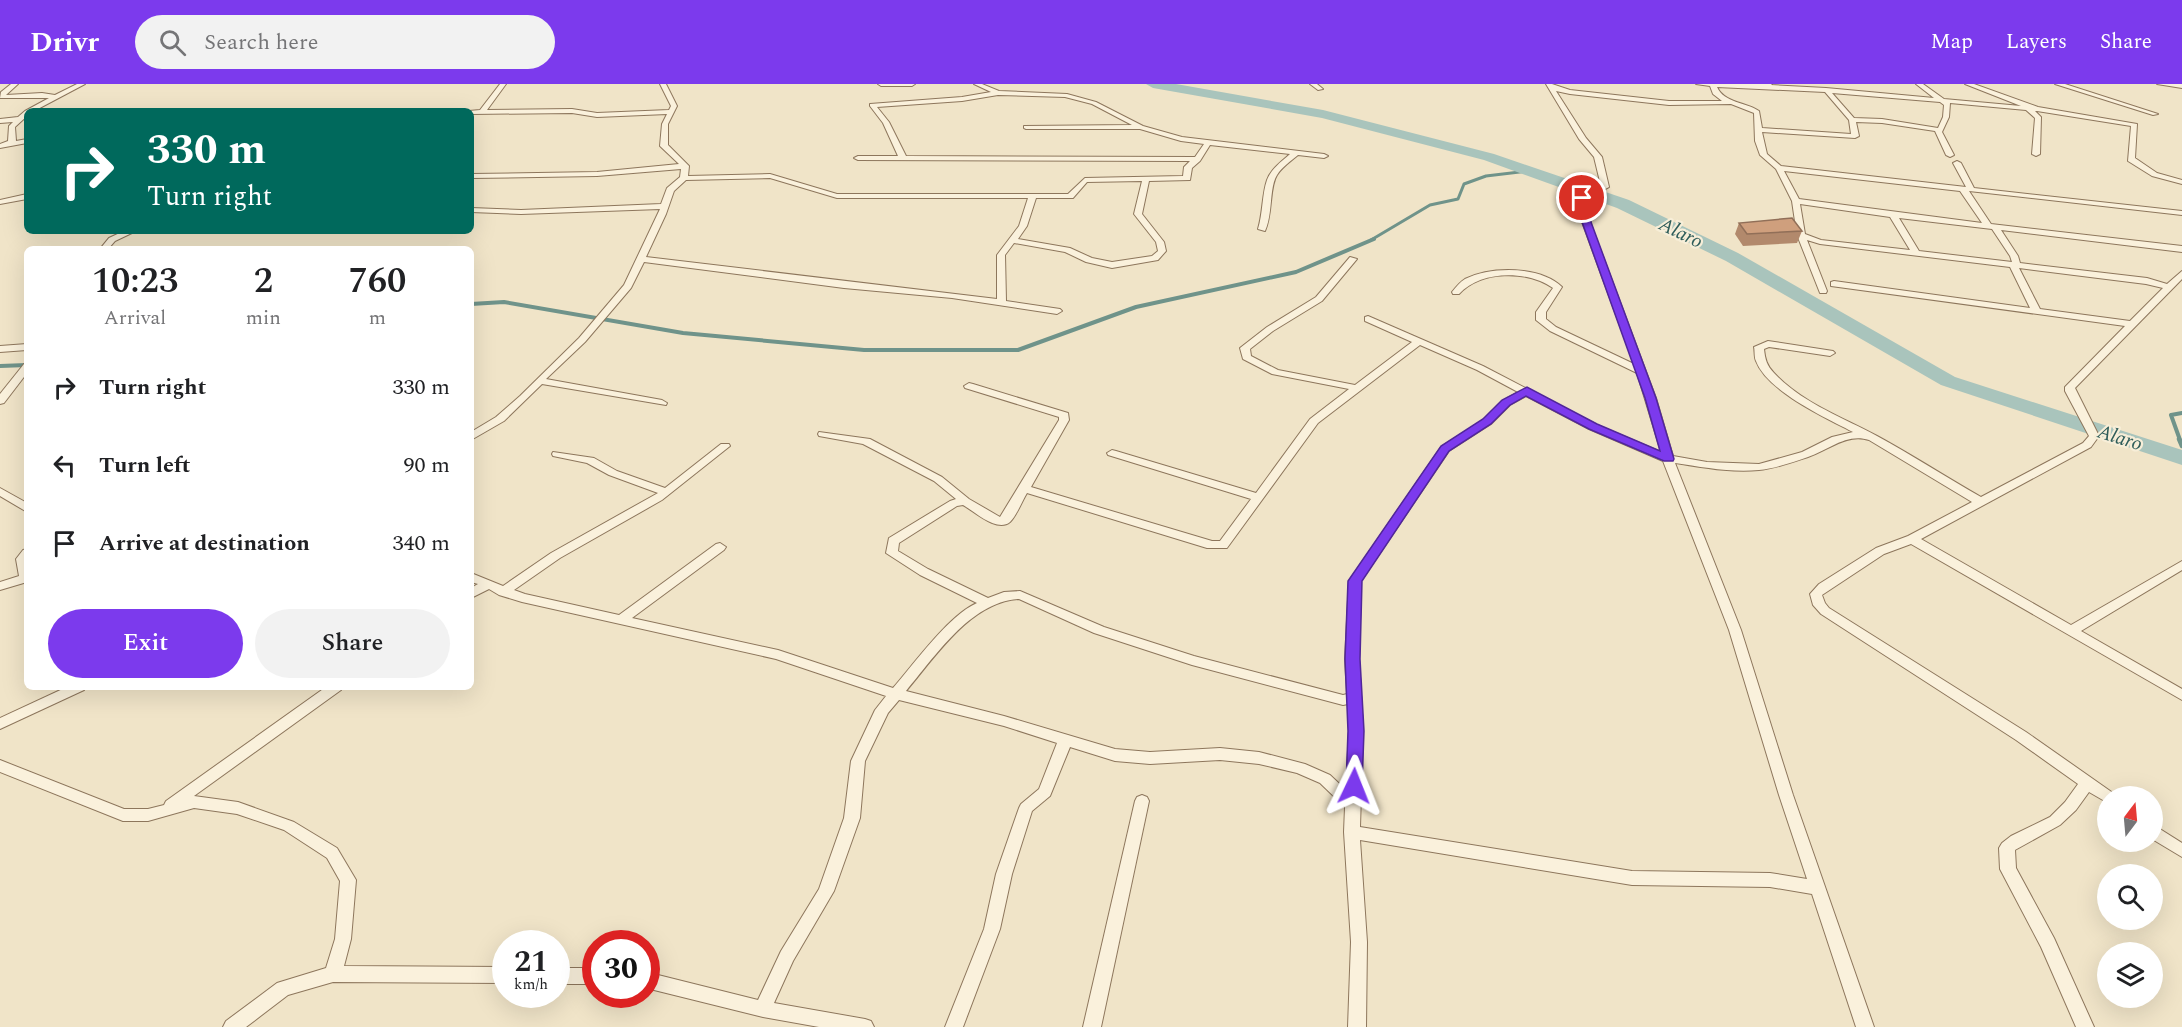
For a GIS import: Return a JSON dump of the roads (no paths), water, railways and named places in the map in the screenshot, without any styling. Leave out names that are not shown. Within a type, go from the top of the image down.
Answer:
[{"type":"street","points":[[15,84],[3,93],[2,97],[42,95],[53,97]]},
{"type":"street","points":[[35,108],[82,84]]},
{"type":"street","points":[[483,111],[503,84]]},
{"type":"street","points":[[663,84],[674,106],[665,124],[664,146],[685,166]]},
{"type":"street","points":[[880,84],[912,84]]},
{"type":"street","points":[[977,84],[998,93]]},
{"type":"street","points":[[1699,84],[1768,86],[1944,100],[2033,109],[2135,125],[2131,159],[2147,172],[2182,182]]},
{"type":"street","points":[[1919,84],[1947,104],[1946,117],[1938,131]]},
{"type":"street","points":[[1968,84],[2033,109],[2038,117],[2036,154]]},
{"type":"street","points":[[2058,84],[2155,114]]},
{"type":"street","points":[[2160,84],[2182,86]]},
{"type":"street","points":[[1550,85],[1570,92],[1670,103],[1733,102]]},
{"type":"street","points":[[1550,85],[1583,139],[1598,156],[1605,187],[1582,198],[1586,222],[1638,370],[1651,398],[1668,459],[1735,630],[1786,795],[1865,1027]]},
{"type":"street","points":[[1713,86],[1719,97],[1749,106],[1757,112],[1759,141],[1764,155],[1779,168],[1796,201],[1801,235],[1823,291]]},
{"type":"street","points":[[1759,130],[1855,136],[1852,120],[1826,90]]},
{"type":"street","points":[[903,158],[886,122],[873,105],[962,99],[998,93],[1065,95],[1094,103],[1141,127],[1181,139],[1324,156]]},
{"type":"street","points":[[474,112],[572,111],[597,115],[671,112]]},
{"type":"street","points":[[9,144],[12,142],[12,126],[24,115]]},
{"type":"street","points":[[0,121],[18,119]]},
{"type":"street","points":[[1852,120],[1882,121],[1938,131]]},
{"type":"street","points":[[1026,127],[1141,127]]},
{"type":"street","points":[[1938,131],[1950,155]]},
{"type":"street","points":[[0,146],[24,142]]},
{"type":"street","points":[[474,435],[500,419],[524,398],[591,328],[628,285],[662,214],[670,190],[684,178],[770,176],[837,196],[1070,196],[1085,180],[1186,178],[1188,167],[1208,143]]},
{"type":"street","points":[[1262,229],[1269,209],[1270,183],[1283,164],[1295,154]]},
{"type":"street","points":[[858,158],[1197,159]]},
{"type":"street","points":[[1956,163],[1972,190]]},
{"type":"street","points":[[474,176],[597,174],[685,166]]},
{"type":"street","points":[[684,178],[682,175],[685,166]]},
{"type":"street","points":[[1779,168],[2182,213]]},
{"type":"street","points":[[1012,240],[1067,250],[1089,260],[1112,265],[1155,258],[1162,251],[1160,242],[1138,213],[1146,179]]},
{"type":"street","points":[[1963,189],[2014,256],[2015,266],[2036,310]]},
{"type":"street","points":[[1002,303],[1001,255],[1023,226],[1033,196]]},
{"type":"street","points":[[0,202],[24,197]]},
{"type":"street","points":[[1796,201],[1893,215],[2182,249]]},
{"type":"street","points":[[474,210],[521,212],[664,206]]},
{"type":"street","points":[[1893,215],[1916,254]]},
{"type":"street","points":[[106,246],[113,239],[125,234]]},
{"type":"street","points":[[1801,235],[1820,242],[2147,282],[2168,287]]},
{"type":"street","points":[[1353,258],[1319,299],[1270,329],[1245,348],[1246,357],[1275,372],[1357,388]]},
{"type":"street","points":[[640,259],[1057,311]]},
{"type":"street","points":[[1456,292],[1467,280],[1497,272],[1551,281],[1558,287],[1541,312],[1541,320],[1638,370]]},
{"type":"street","points":[[2097,790],[2021,736],[1825,611],[1819,605],[1816,594],[1823,587],[1880,551],[1912,539],[2087,445],[2094,436],[2070,392],[2070,387],[2182,274]]},
{"type":"street","points":[[1834,284],[2133,324]]},
{"type":"street","points":[[1368,319],[1527,391],[1593,427],[1668,459],[1716,466],[1759,467],[1806,454],[1836,439],[1854,435],[1868,436]]},
{"type":"street","points":[[1023,488],[1211,545],[1223,545],[1314,421],[1419,341]]},
{"type":"street","points":[[1830,353],[1768,344],[1759,347],[1758,352],[1764,366],[1791,393],[1823,414],[1868,436],[1980,502]]},
{"type":"street","points":[[0,350],[24,347]]},
{"type":"street","points":[[0,401],[24,370]]},
{"type":"street","points":[[539,381],[662,403]]},
{"type":"street","points":[[823,434],[866,441],[938,479],[965,501],[1000,522],[1006,519],[1064,420],[1064,415],[969,386]]},
{"type":"street","points":[[1357,1027],[1359,942],[1352,832],[1356,731],[1353,659],[1355,581],[1445,449],[1487,422],[1506,403],[1527,391]]},
{"type":"street","points":[[503,592],[517,580],[588,535],[649,503],[725,446]]},
{"type":"street","points":[[1112,453],[1258,497]]},
{"type":"street","points":[[557,454],[590,459],[613,473],[664,491]]},
{"type":"street","points":[[0,490],[24,506]]},
{"type":"street","points":[[965,501],[954,503],[893,542],[892,553],[924,572],[988,603]]},
{"type":"street","points":[[1912,539],[2182,695]]},
{"type":"street","points":[[621,620],[720,547]]},
{"type":"street","points":[[2070,631],[2182,565]]},
{"type":"street","points":[[0,586],[24,579]]},
{"type":"street","points":[[474,579],[503,592],[778,656],[896,694],[1004,721],[1115,754],[1150,758],[1220,754],[1259,758],[1300,768],[1325,779],[1353,805]]},
{"type":"street","points":[[474,592],[486,585]]},
{"type":"street","points":[[763,1009],[787,956],[826,891],[852,818],[858,761],[882,710],[941,641],[972,610],[1004,596],[1020,595],[1099,630],[1192,660],[1342,700],[1354,698]]},
{"type":"street","points":[[0,724],[73,690]]},
{"type":"street","points":[[164,810],[332,690]]},
{"type":"street","points":[[954,1027],[992,929],[1004,874],[1026,808],[1045,792],[1065,740]]},
{"type":"street","points":[[0,766],[123,815],[148,815],[194,802],[238,808],[289,826],[332,854],[348,880],[344,939],[333,974]]},
{"type":"street","points":[[2085,1027],[2048,943],[2008,869],[2006,855],[2007,848],[2016,840],[2050,825],[2066,813],[2087,783]]},
{"type":"street","points":[[1092,1027],[1142,801]]},
{"type":"street","points":[[1352,832],[1632,878],[1770,880],[1819,888]]},
{"type":"street","points":[[2163,838],[2182,851]]},
{"type":"street","points":[[232,1027],[283,989],[333,974],[492,975]]},
{"type":"street","points":[[660,983],[763,1009],[865,1027]]},
{"type":"waterway","name":"Alaro","points":[[1153,84],[1323,114],[1489,157],[1623,204],[1732,257],[1948,381],[2182,458]]},
{"type":"waterway","points":[[1371,240],[1430,205],[1458,199],[1464,184],[1486,176],[1528,171]]},
{"type":"waterway","points":[[474,304],[504,302],[683,333],[864,350],[1018,350],[1136,307],[1296,272],[1374,239]]},
{"type":"waterway","points":[[0,366],[24,365]]},
{"type":"waterway","points":[[2180,440],[2171,415],[2182,413]]},
{"type":"waterway","points":[[2179,439],[2182,446]]}]
